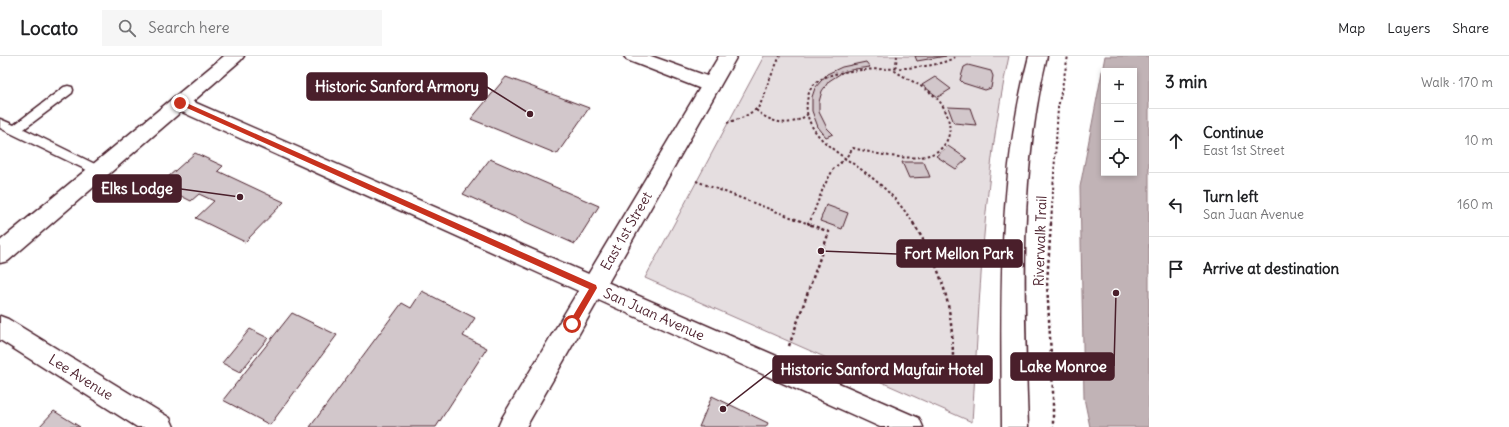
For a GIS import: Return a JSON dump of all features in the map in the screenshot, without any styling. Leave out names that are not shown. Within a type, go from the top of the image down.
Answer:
[{"type":"street","points":[[0,254],[235,56]]},
{"type":"street","points":[[633,56],[711,85]]},
{"type":"street","name":"East 1st Street","points":[[511,427],[728,56]]},
{"type":"street","points":[[1015,427],[1013,313],[1016,211],[1020,156],[1027,103],[1038,56]]},
{"type":"street","name":"San Juan Avenue","points":[[180,103],[593,288],[910,427]]},
{"type":"street","name":"Lee Avenue","points":[[0,327],[161,427]]},
{"type":"lane","points":[[15,130],[68,90]]},
{"type":"lane","points":[[0,123],[99,171]]},
{"type":"path","points":[[727,123],[747,117],[756,110],[763,98],[770,79],[777,68],[780,56]]},
{"type":"path","points":[[809,224],[824,186],[834,168],[845,159],[853,148],[888,157],[906,159],[920,158],[934,152],[946,143],[950,133],[948,119],[944,108],[934,97],[895,71],[897,63],[896,56]]},
{"type":"path","points":[[891,62],[929,64],[957,56]]},
{"type":"path","name":"Riverwalk Trail","points":[[1053,427],[1048,275],[1058,108],[1068,56]]},
{"type":"path","points":[[815,78],[809,89],[806,105],[815,134],[845,159],[862,169],[888,192],[903,210],[929,248],[937,267],[950,311],[953,362]]},
{"type":"path","points":[[756,110],[762,116],[770,120],[783,123],[796,122],[808,114]]},
{"type":"path","points":[[696,181],[829,232],[789,346]]},
{"type":"shaded area","points":[[764,56],[1009,56],[1000,101],[988,192],[980,284],[972,422],[645,278]]},
{"type":"shaded area","points":[[1105,56],[1149,56],[1149,427],[1090,427],[1084,398],[1080,187],[1101,77],[1101,176],[1137,176],[1137,68],[1103,68]]},
{"type":"building","points":[[915,56],[946,56],[917,61]]},
{"type":"building","points":[[866,62],[870,67],[843,72],[829,81],[822,91],[819,102],[819,112],[827,128],[833,134],[826,137],[818,127],[812,111],[812,97],[815,88],[827,74],[842,67]]},
{"type":"building","points":[[968,65],[991,71],[993,76],[991,88],[985,90],[963,83],[960,80],[964,67]]},
{"type":"building","points":[[506,77],[589,108],[557,154],[471,119]]},
{"type":"building","points":[[935,77],[951,89],[938,97],[922,85]]},
{"type":"building","points":[[948,107],[970,108],[976,125],[954,123]]},
{"type":"building","points":[[948,146],[967,159],[956,169],[936,156]]},
{"type":"building","points":[[195,153],[223,166],[218,171],[284,202],[245,242],[196,218],[214,201],[199,194],[191,201],[159,185]]},
{"type":"building","points":[[490,159],[599,206],[575,244],[463,194]]},
{"type":"building","points":[[902,162],[924,162],[930,177],[909,178]]},
{"type":"building","points":[[826,205],[848,213],[842,229],[820,221]]},
{"type":"building","points":[[422,291],[475,318],[463,336],[487,348],[436,427],[310,427],[402,303],[411,308]]},
{"type":"building","points":[[292,313],[337,335],[270,425],[223,400]]},
{"type":"building","points":[[250,329],[268,338],[240,372],[222,363]]},
{"type":"building","points":[[712,396],[768,423],[766,427],[699,427]]},
{"type":"building","points":[[54,411],[80,427],[39,427]]},
{"type":"place","name":"Historic Sanford Armory","points":[[530,114]]},
{"type":"place","name":"Elks Lodge","points":[[240,197]]},
{"type":"place","name":"Fort Mellon Park","points":[[821,251]]},
{"type":"place","name":"Lake Monroe","points":[[1116,293]]},
{"type":"place","name":"Historic Sanford Mayfair Hotel","points":[[723,409]]},
{"type":"route","points":[[180,103],[593,288],[572,324]]}]
